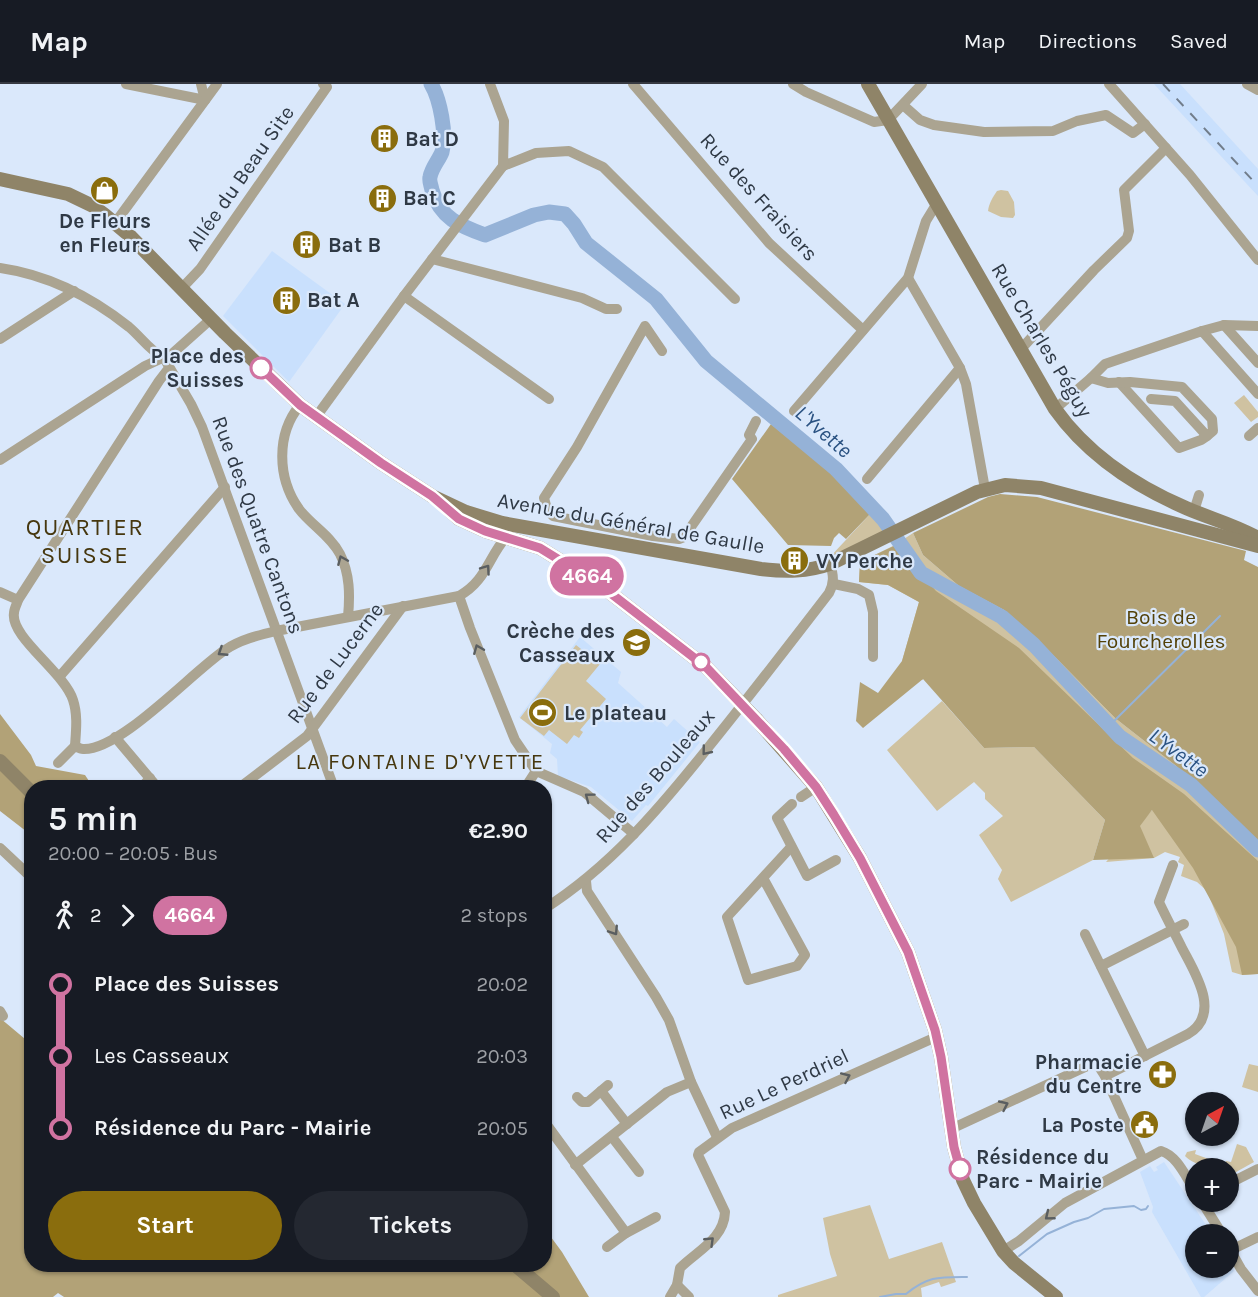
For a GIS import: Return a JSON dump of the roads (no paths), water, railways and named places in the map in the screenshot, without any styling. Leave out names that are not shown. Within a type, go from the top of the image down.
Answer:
[{"type":"street","points":[[126,84],[205,100]]},
{"type":"street","points":[[201,84],[205,100]]},
{"type":"street","points":[[115,223],[217,84]]},
{"type":"street","points":[[490,84],[504,121],[503,165]]},
{"type":"street","name":"Rue des Fraisiers","points":[[633,84],[769,243],[863,330]]},
{"type":"street","points":[[793,84],[874,122],[888,120],[922,84]]},
{"type":"street","name":"Rue Charles Péguy","points":[[868,84],[1055,409],[1073,433],[1114,468],[1155,493],[1258,538]]},
{"type":"street","points":[[1109,84],[1166,148],[1258,260]]},
{"type":"street","points":[[1247,84],[1258,90]]},
{"type":"street","name":"Allée du Beau Site","points":[[182,288],[200,269],[327,85]]},
{"type":"street","points":[[903,105],[920,120],[934,125],[984,132],[1053,131],[1077,121],[1106,115],[1133,133],[1144,124]]},
{"type":"street","points":[[1021,349],[1127,238],[1129,231],[1124,190],[1166,148]]},
{"type":"street","points":[[316,417],[503,165],[536,153],[568,151],[603,167],[735,298]]},
{"type":"street","name":"Avenue du Général de Gaulle","points":[[0,179],[68,194],[93,206],[115,223],[300,405],[432,496],[532,537],[551,533],[652,543],[780,572],[814,570],[985,489],[1013,485],[1041,488],[1258,546]]},
{"type":"street","points":[[794,411],[908,278],[926,221],[937,203]]},
{"type":"street","points":[[432,259],[582,298],[606,309],[617,309]]},
{"type":"street","name":"Rue des Quatre Cantons","points":[[0,268],[20,271],[55,282],[94,300],[134,331],[156,354],[164,358],[202,427],[331,780]]},
{"type":"street","points":[[908,278],[960,368],[966,384],[985,489]]},
{"type":"street","points":[[0,339],[74,291]]},
{"type":"street","points":[[404,296],[549,399]]},
{"type":"street","points":[[0,460],[145,366],[173,353],[211,319]]},
{"type":"street","points":[[1224,325],[1258,363]]},
{"type":"street","points":[[1055,409],[1105,364],[1224,325],[1258,326]]},
{"type":"street","points":[[662,351],[645,326],[577,447],[544,498],[547,509],[553,516],[652,543],[684,537],[752,439],[749,435],[756,421]]},
{"type":"street","points":[[1202,331],[1258,394]]},
{"type":"street","points":[[58,763],[75,746],[77,724],[73,699],[60,676],[18,632],[13,615],[18,600],[169,368]]},
{"type":"street","points":[[867,479],[960,368]]},
{"type":"street","points":[[1090,378],[1108,383],[1119,382],[1182,387],[1212,419],[1213,431],[1201,440],[1179,448],[1119,382]]},
{"type":"street","points":[[1151,399],[1175,401],[1206,436]]},
{"type":"street","points":[[300,405],[287,424],[282,466],[284,478],[289,492],[300,509],[326,535],[340,555],[350,590],[348,617]]},
{"type":"street","points":[[60,676],[225,487]]},
{"type":"street","points":[[1194,511],[1199,495]]},
{"type":"street","points":[[432,496],[459,519],[485,531],[506,537],[532,537],[548,553],[600,585],[696,658],[816,787],[860,858],[908,952],[936,1037],[951,1128],[963,1180],[989,1231],[1003,1251],[1014,1263],[1056,1297]]},
{"type":"street","points":[[548,553],[551,533]]},
{"type":"street","points":[[75,746],[83,749],[100,745],[135,726],[206,663],[227,648],[247,639],[276,631],[459,596],[485,573],[499,545],[506,537]]},
{"type":"street","points":[[830,564],[834,573],[834,584],[858,589],[869,595],[873,612],[873,657]]},
{"type":"street","name":"Rue des Bouleaux","points":[[552,904],[586,881],[634,834],[742,705],[834,584]]},
{"type":"street","points":[[0,592],[18,600]]},
{"type":"street","points":[[459,596],[515,740],[536,771],[584,792],[634,834]]},
{"type":"street","name":"Rue de Lucerne","points":[[249,780],[307,736],[403,606]]},
{"type":"street","points":[[116,737],[150,778]]},
{"type":"street","points":[[0,761],[24,785]]},
{"type":"street","points":[[530,780],[536,771]]},
{"type":"street","points":[[801,797],[816,787]]},
{"type":"street","points":[[792,804],[777,818],[807,876],[836,860]]},
{"type":"street","points":[[763,878],[805,955],[797,966],[748,980],[727,917],[763,878],[792,847]]},
{"type":"street","points":[[0,848],[24,870]]},
{"type":"street","points":[[1105,1076],[1196,1030],[1201,1023],[1205,1008],[1204,994],[1159,902],[1173,865]]},
{"type":"street","points":[[586,881],[587,891],[664,1012],[717,1137]]},
{"type":"street","points":[[1101,966],[1184,924]]},
{"type":"street","points":[[1085,934],[1145,1056]]},
{"type":"street","name":"Rue Le Perdriel","points":[[677,1285],[680,1268],[716,1237],[725,1221],[725,1212],[698,1155],[699,1152],[732,1128],[936,1037]]},
{"type":"street","points":[[951,1128],[1096,1062],[1105,1076],[1143,1160]]},
{"type":"street","points":[[575,1165],[667,1092],[692,1082]]},
{"type":"street","points":[[577,1096],[582,1102],[588,1102],[604,1088],[627,1124]]},
{"type":"street","points":[[552,1132],[626,1233]]},
{"type":"street","points":[[612,1137],[639,1172]]},
{"type":"street","points":[[1003,1251],[1019,1241],[1065,1203],[1161,1152],[1170,1154],[1185,1176]]},
{"type":"street","points":[[1239,1178],[1258,1169]]},
{"type":"street","points":[[607,1247],[626,1233],[656,1217]]},
{"type":"street","points":[[1239,1244],[1258,1237]]},
{"type":"street","points":[[1239,1265],[1258,1292]]},
{"type":"street","points":[[523,1272],[553,1297]]},
{"type":"street","points":[[670,1297],[677,1285],[689,1297]]},
{"type":"waterway","name":"L'Yvette","points":[[431,84],[440,107],[444,136],[442,152],[432,170],[430,180],[440,208],[452,220],[485,235],[534,215],[549,212],[565,214],[586,243],[656,299],[706,361],[836,469],[883,519],[921,573],[1002,617],[1034,645],[1120,737],[1191,785],[1258,850]]},
{"type":"waterway","points":[[1109,726],[1220,616]]},
{"type":"waterway","points":[[1019,1256],[1047,1234],[1088,1218],[1104,1209],[1134,1206],[1141,1210],[1148,1206]]},
{"type":"waterway","points":[[880,1297],[906,1294],[934,1279],[967,1277]]},
{"type":"railway","points":[[1163,84],[1258,186]]},
{"type":"place","name":"Bat D","points":[[384,139]]},
{"type":"place","name":"De Fleurs en Fleurs","points":[[105,190]]},
{"type":"place","name":"Bat C","points":[[382,198]]},
{"type":"place","name":"Bat B","points":[[307,245]]},
{"type":"place","name":"Bat A","points":[[286,300]]},
{"type":"place","name":"Place des Suisses","points":[[261,368]]},
{"type":"place","name":"VY Perche","points":[[795,561]]},
{"type":"place","name":"Crèche des Casseaux","points":[[636,643]]},
{"type":"place","name":"Le plateau","points":[[543,713]]},
{"type":"place","name":"Pharmacie du Centre","points":[[1163,1074]]},
{"type":"place","name":"La Poste","points":[[1145,1125]]},
{"type":"place","name":"Résidence du Parc - Mairie","points":[[960,1169]]},
{"type":"district","name":"QUARTIER SUISSE","points":[[85,541]]},
{"type":"district","name":"LA FONTAINE D'YVETTE","points":[[420,761]]},
{"type":"park label","name":"Bois de Fourcherolles","points":[[1161,629]]}]
